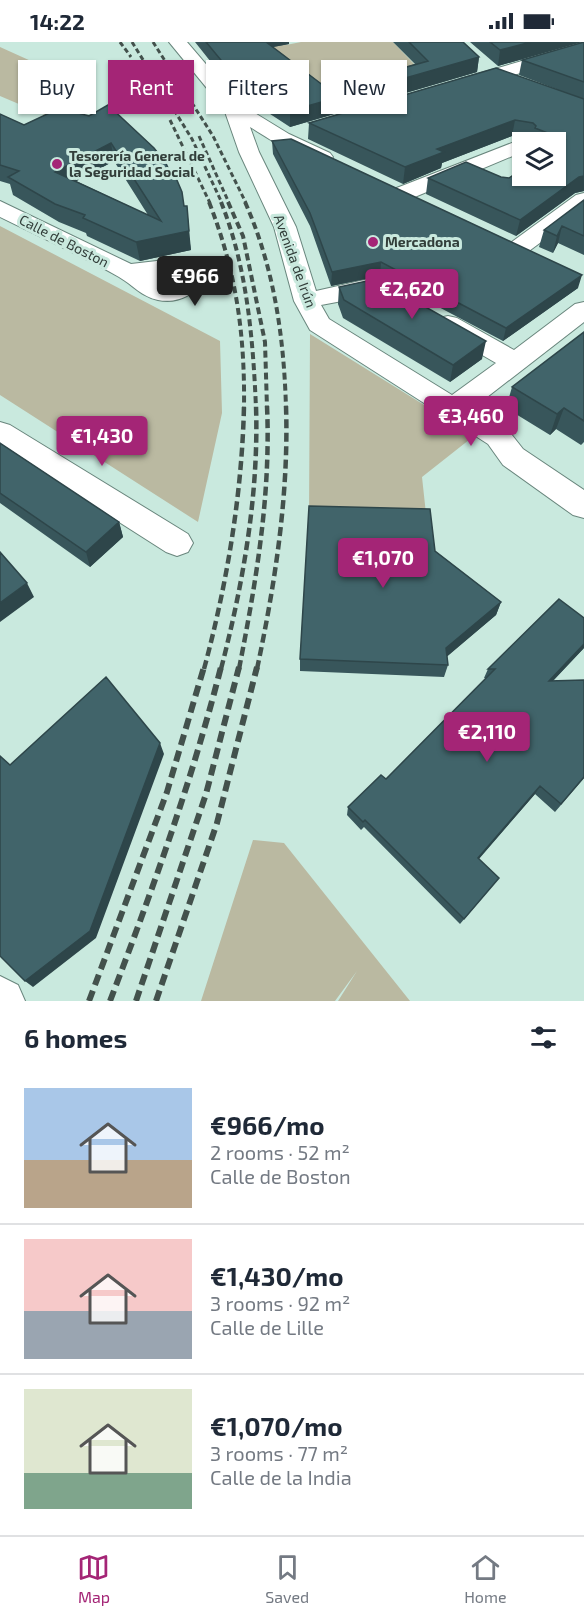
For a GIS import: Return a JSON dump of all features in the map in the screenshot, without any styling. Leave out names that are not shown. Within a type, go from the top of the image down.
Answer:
[{"type":"street","name":"Avenida de Irún","points":[[178,42],[206,76]]},
{"type":"street","points":[[450,89],[584,48]]},
{"type":"street","points":[[479,62],[494,75],[517,84]]},
{"type":"street","name":"Avenida de Irún","points":[[235,114],[245,142],[285,227],[306,301],[319,324],[498,436],[513,458],[584,506]]},
{"type":"street","name":"Avenida de Irún","points":[[243,114],[282,138],[340,165]]},
{"type":"street","points":[[245,142],[282,138],[304,131]]},
{"type":"street","points":[[402,194],[512,149]]},
{"type":"street","points":[[381,184],[423,204]]},
{"type":"street","points":[[516,249],[584,200]]},
{"type":"street","name":"Calle de Boston","points":[[0,208],[142,275]]},
{"type":"street","points":[[306,301],[379,286],[399,297]]},
{"type":"street","points":[[454,408],[584,310]]},
{"type":"street","points":[[428,313],[516,362]]},
{"type":"street","points":[[0,433],[177,543]]},
{"type":"green space","points":[[256,42],[286,45],[301,42],[393,42],[417,67],[407,70],[407,60],[321,60],[321,96],[316,98],[309,91],[309,60],[275,60]]},
{"type":"green space","points":[[0,47],[29,60],[18,60],[18,104],[0,96]]},
{"type":"green space","points":[[0,226],[220,341],[222,413],[198,522],[0,395]]},
{"type":"green space","points":[[310,334],[474,436],[422,477],[427,523],[309,519]]},
{"type":"green space","points":[[253,840],[284,843],[410,1001],[338,1001],[357,971],[335,1001],[201,1001]]},
{"type":"building","points":[[206,42],[266,42],[290,60],[221,60]]},
{"type":"building","points":[[409,42],[463,42],[479,57],[407,78],[407,67],[428,61]]},
{"type":"building","points":[[490,42],[531,42],[500,50]]},
{"type":"building","points":[[584,42],[584,82],[522,60]]},
{"type":"building","points":[[496,68],[584,99],[584,176],[579,177],[520,220],[428,178],[466,162],[501,177],[512,176],[512,186],[566,186],[566,132],[545,132],[535,128],[533,123],[515,120],[437,149],[444,152],[405,167],[309,123],[340,114],[407,114],[407,94]]},
{"type":"building","points":[[309,75],[321,84],[321,102],[309,106]]},
{"type":"building","points":[[108,105],[108,114],[118,114],[163,157],[170,172],[173,171],[182,192],[184,206],[187,206],[189,231],[136,242],[83,218],[85,215],[55,204],[8,177],[19,171],[0,165],[0,114],[24,125],[47,114],[89,116],[96,114]],"holes":[[[111,143],[161,221],[55,172]]]},
{"type":"building","points":[[291,139],[582,275],[506,328],[381,262],[332,272],[310,213],[272,141]]},
{"type":"building","points":[[584,200],[584,236],[562,226],[557,236],[544,230]]},
{"type":"building","points":[[376,279],[486,341],[453,365],[344,300],[339,287]]},
{"type":"building","points":[[584,332],[584,421],[564,408],[557,414],[512,387]]},
{"type":"building","points":[[0,443],[119,522],[86,552],[0,493]]},
{"type":"building","points":[[309,506],[430,509],[435,551],[501,602],[446,648],[448,665],[300,659]]},
{"type":"building","points":[[0,552],[27,583],[0,603]]},
{"type":"building","points":[[559,599],[584,618],[584,644],[549,681],[584,680],[584,777],[561,804],[540,786],[478,858],[499,878],[464,919],[365,820],[363,822],[348,807],[381,775],[386,779],[495,669],[488,669]]},
{"type":"building","points":[[106,677],[160,743],[90,931],[25,981],[0,956],[0,756],[10,765]]},
{"type":"railway","points":[[120,42],[131,57]]},
{"type":"railway","points":[[132,42],[192,139],[222,203]]},
{"type":"railway","points":[[153,42],[213,136],[246,203]]},
{"type":"railway","points":[[170,120],[210,203]]},
{"type":"railway","points":[[199,136],[229,203]]},
{"type":"railway","points":[[209,202],[226,253],[237,303],[243,354],[244,406]]},
{"type":"railway","points":[[221,202],[243,277],[253,355],[256,408]]},
{"type":"railway","points":[[228,202],[243,236],[265,342],[267,408]]},
{"type":"railway","points":[[245,202],[263,252],[276,303],[283,355],[286,408]]},
{"type":"railway","points":[[204,669],[220,604],[232,539],[243,439],[244,406]]},
{"type":"railway","points":[[239,669],[261,538],[267,472],[267,406]]},
{"type":"railway","points":[[221,669],[243,572],[248,539],[255,472],[256,408]]},
{"type":"railway","points":[[257,669],[270,604],[283,505],[286,408]]},
{"type":"railway","points":[[89,1001],[167,792],[204,667]]},
{"type":"railway","points":[[110,1001],[170,836],[210,710],[221,667]]},
{"type":"railway","points":[[136,1001],[206,794],[239,667]]},
{"type":"railway","points":[[156,1001],[217,823],[257,667]]},
{"type":"place","name":"Tesorería General de la Seguridad Social","points":[[57,164]]},
{"type":"place","name":"Mercadona","points":[[373,242]]}]
